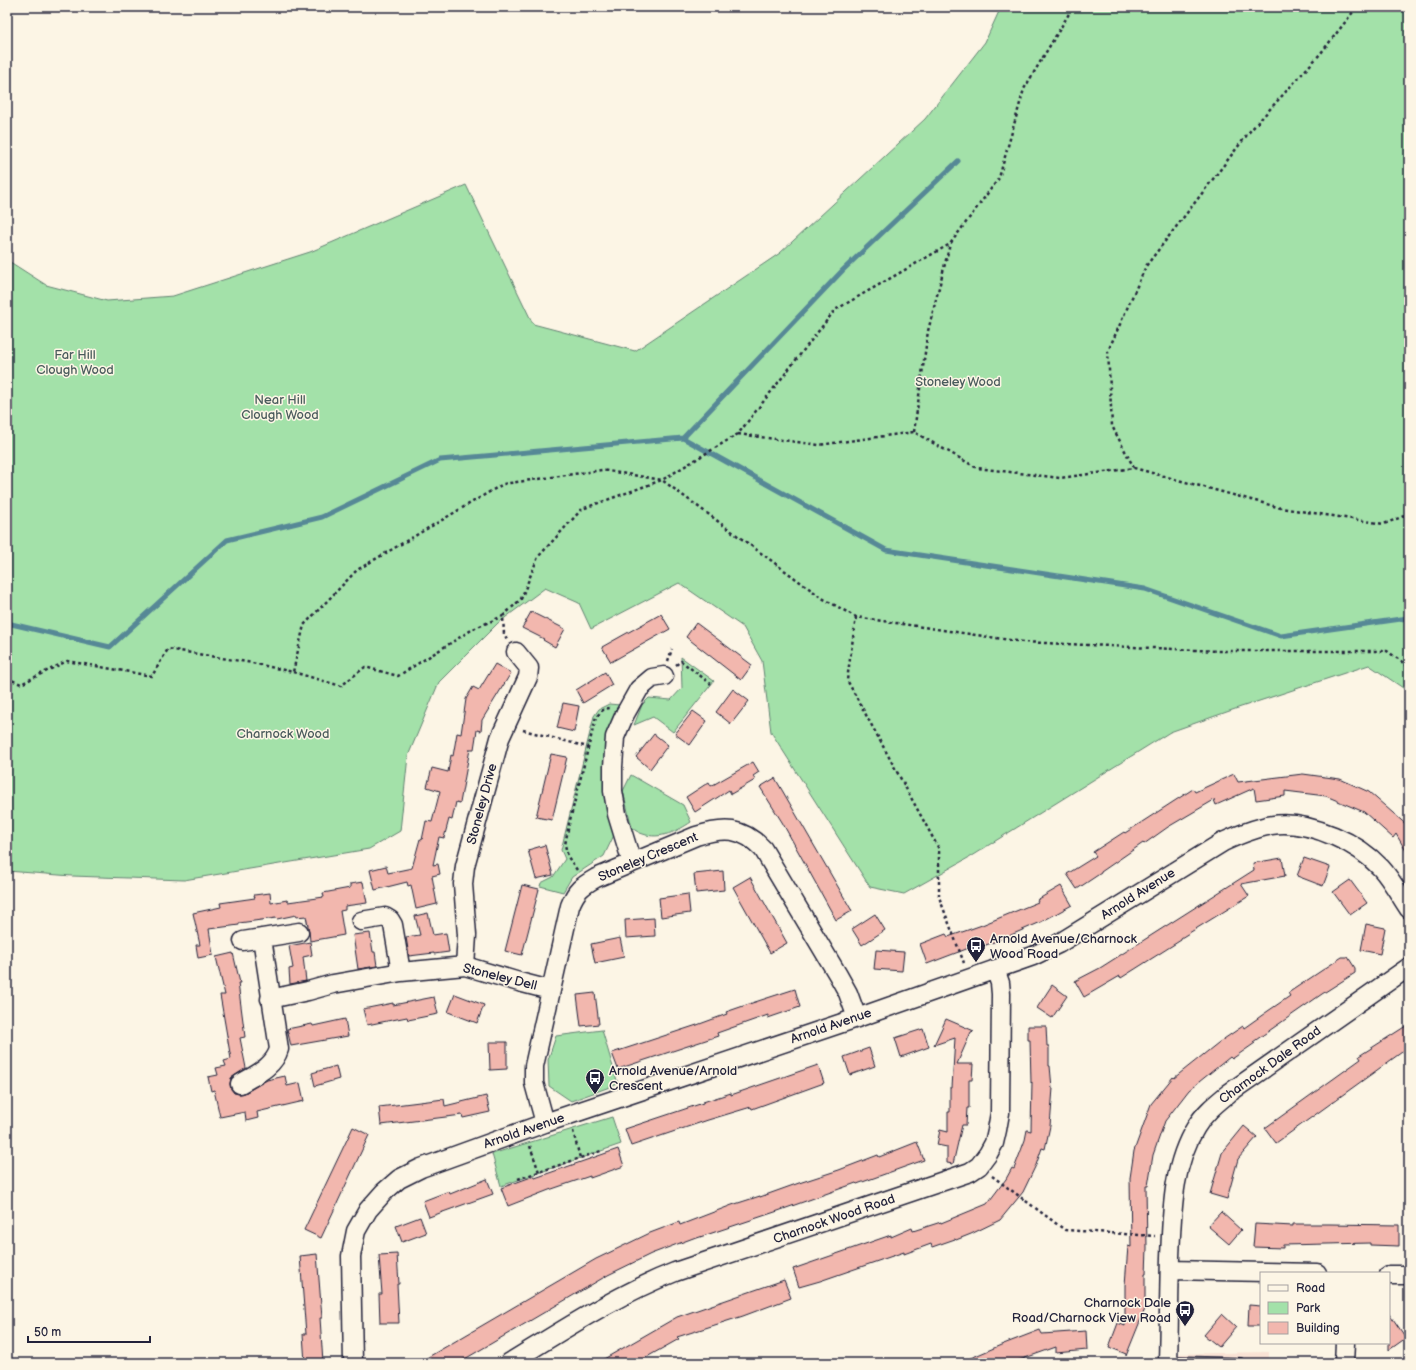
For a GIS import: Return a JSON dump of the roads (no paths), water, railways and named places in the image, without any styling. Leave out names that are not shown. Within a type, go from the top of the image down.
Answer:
[{"type":"street","name":"Stoneley Drive","points":[[465,966],[467,935],[463,884],[466,866],[500,738],[528,677],[529,668],[516,652]]},
{"type":"street","points":[[632,863],[617,814],[613,766],[615,738],[625,714],[639,689],[652,678],[664,676]]},
{"type":"street","name":"Arnold Avenue","points":[[354,1363],[351,1256],[356,1231],[368,1210],[384,1192],[399,1179],[421,1168],[545,1123],[857,1018],[1033,956],[1058,944],[1223,842],[1248,830],[1273,824],[1294,823],[1318,829],[1344,840],[1365,852],[1383,870],[1409,909]]},
{"type":"street","name":"Stoneley Crescent","points":[[545,1123],[534,1083],[534,1066],[550,990],[574,895],[582,886],[596,878],[710,831],[732,831],[753,839],[763,849],[838,975],[848,993],[857,1018]]},
{"type":"street","points":[[361,921],[385,917],[390,920],[393,924],[401,972]]},
{"type":"street","points":[[243,941],[299,932]]},
{"type":"street","points":[[240,1084],[259,1073],[278,1056],[279,1049],[270,999],[262,938]]},
{"type":"street","name":"Stoneley Dell","points":[[270,999],[333,984],[401,972],[465,966],[550,990]]},
{"type":"street","name":"Charnock Dale Road","points":[[1168,1362],[1173,1200],[1179,1169],[1192,1134],[1209,1109],[1229,1093],[1409,967]]},
{"type":"street","name":"Charnock Wood Road","points":[[509,1363],[602,1306],[651,1281],[970,1172],[979,1166],[988,1154],[994,1142],[1000,1113],[1001,994],[1000,983],[995,969]]},
{"type":"street","points":[[1170,1270],[1268,1272]]},
{"type":"street","points":[[1390,1275],[1409,1276]]},
{"type":"street","points":[[1344,1363],[1345,1344]]},
{"type":"lane","points":[[1168,1362],[1240,1363]]},
{"type":"waterway","points":[[683,438],[843,270],[958,161]]},
{"type":"waterway","points":[[7,623],[110,647],[227,540],[322,517],[440,460],[683,438],[886,550],[1145,589],[1281,636],[1409,619]]},
{"type":"place","name":"Arnold Avenue/Charnock Wood Road","points":[[976,963]]},
{"type":"place","name":"Arnold Avenue/Arnold Crescent","points":[[595,1095]]},
{"type":"place","name":"Charnock Dale Road/Charnock View Road","points":[[1185,1327]]},
{"type":"park label","name":"Far Hill Clough Wood","points":[[75,362]]},
{"type":"park label","name":"Stoneley Wood","points":[[958,382]]},
{"type":"park label","name":"Near Hill Clough Wood","points":[[280,408]]},
{"type":"park label","name":"Charnock Wood","points":[[283,734]]}]
